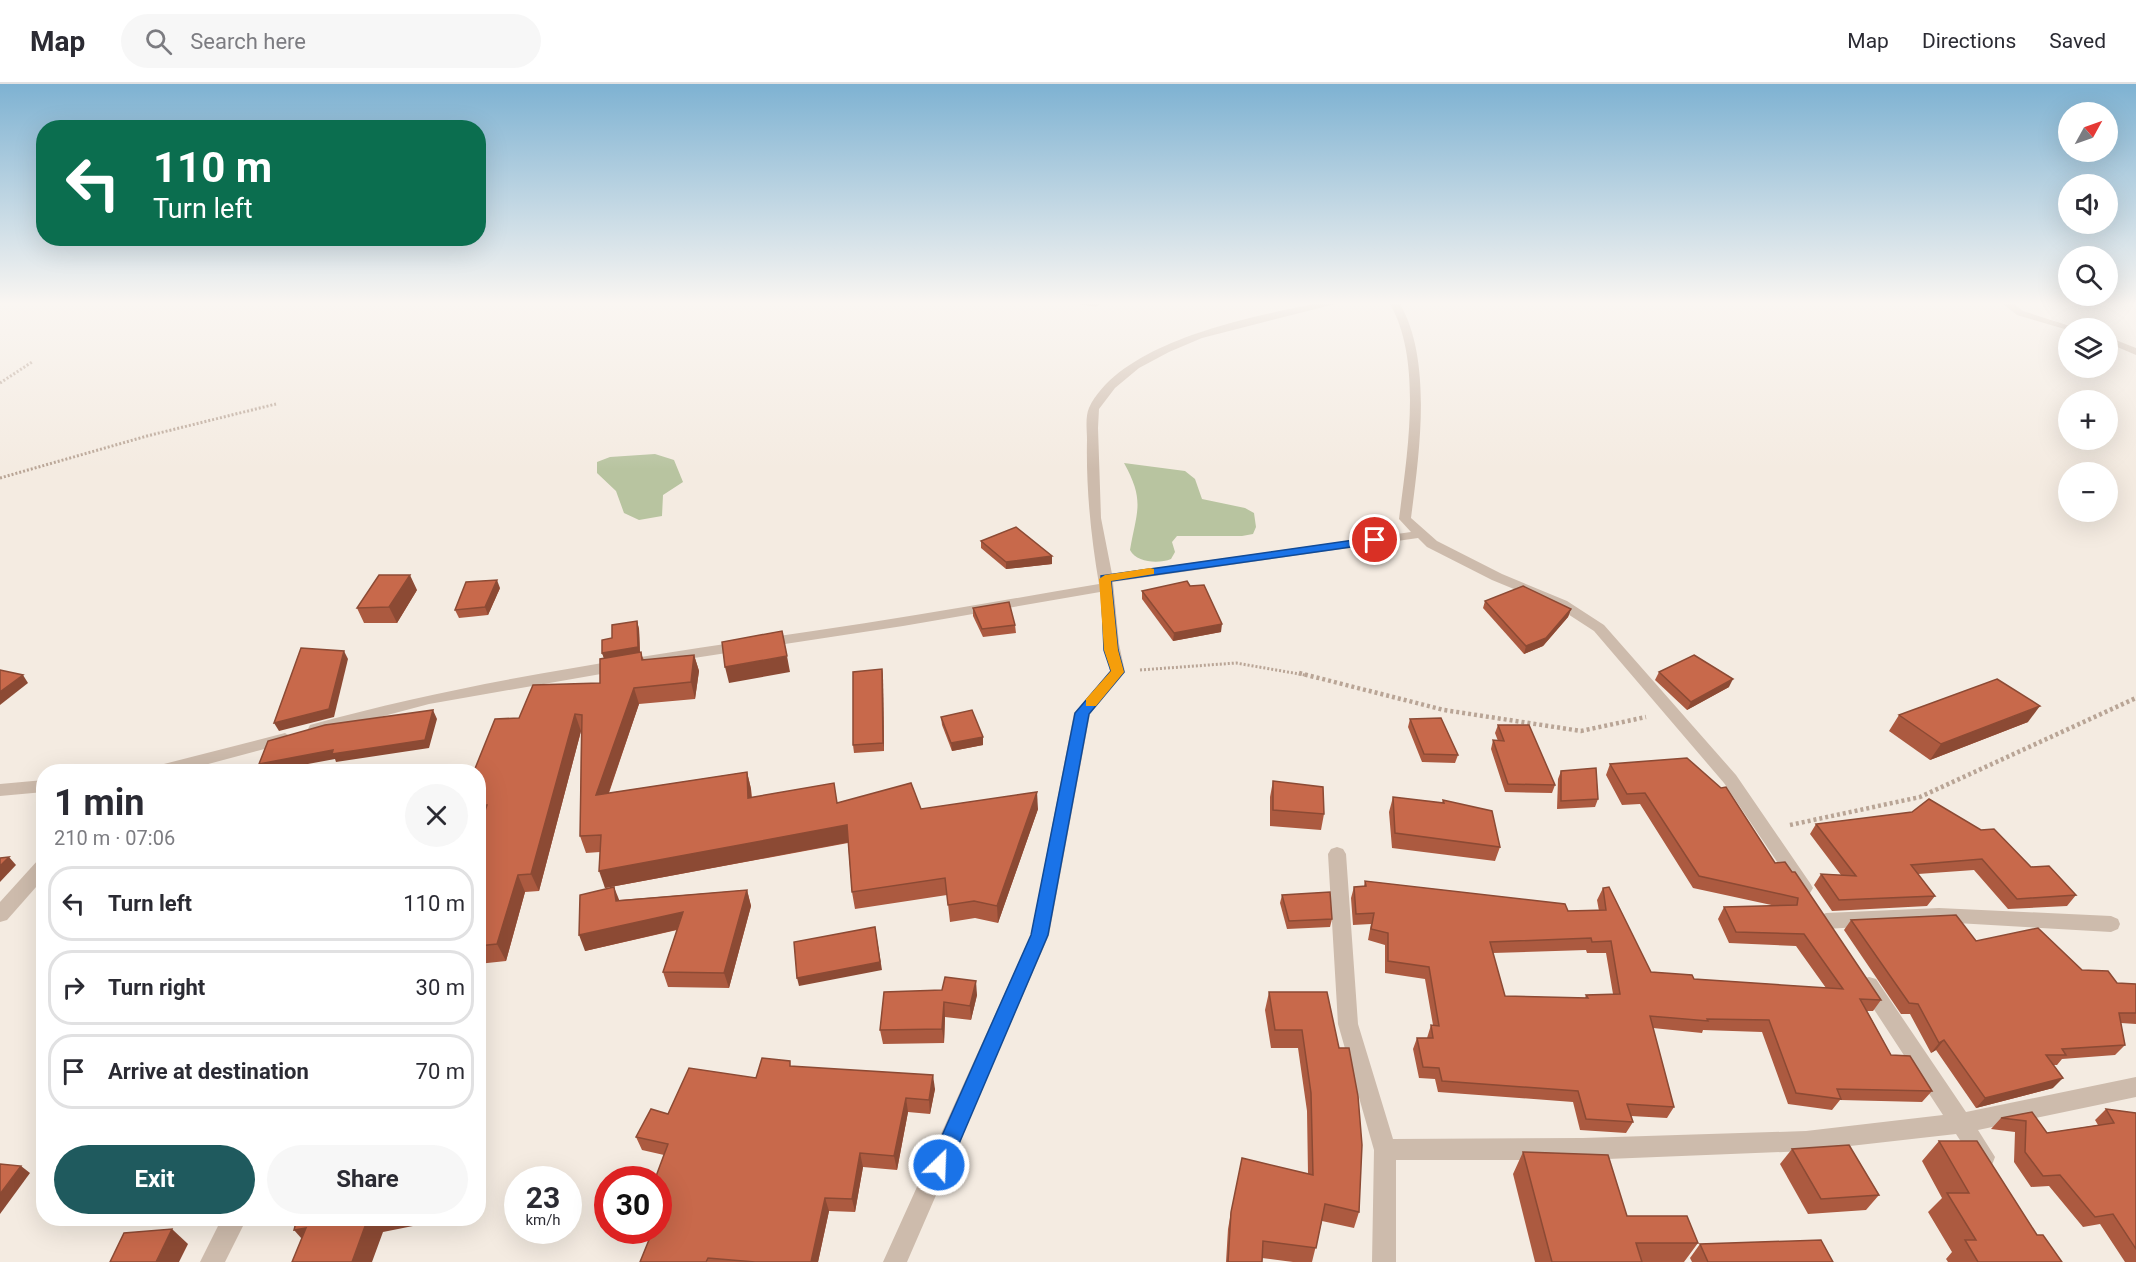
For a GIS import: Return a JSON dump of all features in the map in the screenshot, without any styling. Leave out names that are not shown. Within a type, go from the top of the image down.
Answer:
[{"type":"street","points":[[895,1262],[1040,935],[1082,713],[1118,672],[1111,650],[1105,583],[1095,520],[1093,411],[1112,386],[1146,359]]},
{"type":"street","points":[[1412,359],[1413,466],[1406,519],[1432,544],[1497,578],[1562,604],[1599,628],[1730,779],[1839,941]]},
{"type":"street","points":[[186,764],[429,699],[681,655],[903,622],[1105,583],[1422,534]]},
{"type":"street","points":[[0,790],[36,787]]},
{"type":"street","points":[[1337,854],[1348,1024],[1385,1150],[1384,1262]]},
{"type":"street","points":[[0,915],[36,874]]},
{"type":"street","points":[[1826,921],[1940,915],[2111,924]]},
{"type":"street","points":[[1859,970],[1995,1173]]},
{"type":"street","points":[[1385,1150],[1582,1149],[1806,1141],[1961,1123],[2136,1088]]},
{"type":"street","points":[[213,1262],[232,1226]]},
{"type":"path","points":[[0,383],[32,362]]},
{"type":"path","points":[[0,478],[147,436],[276,404]]},
{"type":"path","points":[[1118,672],[1236,663],[1297,673],[1444,710],[1581,731],[1670,711]]},
{"type":"path","points":[[1765,831],[1920,797],[2136,698]]},
{"type":"green space","points":[[655,454],[674,460],[683,482],[663,495],[662,516],[639,520],[624,513],[616,491],[597,473],[597,462],[610,457]]},
{"type":"green space","points":[[1124,463],[1185,471],[1195,479],[1202,499],[1245,508],[1254,513],[1256,527],[1253,534],[1177,536],[1172,542],[1175,552],[1171,559],[1155,562],[1138,558],[1130,550],[1137,515],[1137,497],[1131,476]]},
{"type":"building","points":[[1016,527],[1052,556],[1006,562],[981,541]]},
{"type":"building","points":[[379,575],[410,575],[389,607],[357,608]]},
{"type":"building","points":[[497,580],[485,607],[455,610],[466,582]]},
{"type":"building","points":[[1187,581],[1190,586],[1204,585],[1222,624],[1174,633],[1142,591]]},
{"type":"building","points":[[1523,586],[1571,609],[1546,638],[1526,646],[1485,601]]},
{"type":"building","points":[[1009,602],[1015,625],[982,629],[973,608]]},
{"type":"building","points":[[637,621],[638,647],[602,653],[602,640],[612,638],[612,625]]},
{"type":"building","points":[[782,631],[787,656],[725,667],[722,642]]},
{"type":"building","points":[[301,648],[344,651],[329,709],[274,723]]},
{"type":"building","points":[[641,652],[642,660],[694,655],[691,682],[634,688],[596,795],[747,772],[748,798],[834,783],[837,803],[911,783],[921,809],[1037,792],[997,906],[974,901],[948,905],[945,878],[852,892],[847,825],[599,871],[601,835],[580,836],[582,715],[575,714],[531,874],[518,875],[497,944],[486,945],[486,764],[477,764],[495,719],[519,718],[533,685],[600,683],[600,659]]},
{"type":"building","points":[[1694,655],[1733,679],[1691,702],[1659,672]]},
{"type":"building","points":[[882,669],[883,743],[853,745],[853,672]]},
{"type":"building","points":[[0,670],[23,675],[0,692]]},
{"type":"building","points":[[1997,679],[2040,706],[1941,744],[1899,715]]},
{"type":"building","points":[[433,710],[425,740],[332,754],[333,750],[259,764],[268,741],[325,725]]},
{"type":"building","points":[[972,710],[983,737],[951,743],[941,717]]},
{"type":"building","points":[[1441,718],[1458,755],[1424,754],[1410,719]]},
{"type":"building","points":[[1498,725],[1529,725],[1555,785],[1508,784],[1493,740],[1504,741]]},
{"type":"building","points":[[1687,758],[1721,788],[1726,787],[1775,863],[1785,862],[1792,872],[1795,872],[1881,1000],[1860,999],[1891,1055],[1910,1056],[1932,1091],[1837,1089],[1841,1099],[1796,1093],[1769,1020],[1707,1019],[1708,1021],[1650,1016],[1674,1107],[1627,1104],[1633,1122],[1586,1119],[1578,1091],[1442,1081],[1439,1068],[1423,1067],[1417,1038],[1433,1038],[1431,1025],[1439,1026],[1429,967],[1388,961],[1388,933],[1371,929],[1374,913],[1356,914],[1354,887],[1366,886],[1365,881],[1565,904],[1568,911],[1606,910],[1603,888],[1609,887],[1651,972],[1692,975],[1694,979],[1843,989],[1804,934],[1736,932],[1724,907],[1797,905],[1798,898],[1699,876],[1645,793],[1627,794],[1610,764]],"holes":[[[1591,938],[1592,942],[1611,941],[1620,994],[1586,995],[1588,998],[1505,996],[1490,942]]]},
{"type":"building","points":[[1596,768],[1598,799],[1561,801],[1561,771]]},
{"type":"building","points":[[1273,781],[1323,787],[1324,814],[1273,810]]},
{"type":"building","points":[[1393,797],[1444,803],[1443,800],[1492,811],[1500,847],[1395,833]]},
{"type":"building","points":[[1929,799],[1981,830],[1994,829],[2031,867],[2049,866],[2076,895],[2017,899],[1982,859],[1911,865],[1935,896],[1839,900],[1821,874],[1856,876],[1816,824],[1912,812]]},
{"type":"building","points":[[9,857],[0,866],[0,858]]},
{"type":"building","points":[[614,887],[616,901],[747,890],[724,973],[663,972],[683,912],[579,935],[580,895]]},
{"type":"building","points":[[1330,892],[1332,919],[1289,921],[1282,895]]},
{"type":"building","points":[[1956,915],[1976,941],[2038,928],[2082,970],[2108,971],[2117,983],[2136,984],[2136,1013],[2119,1013],[2125,1045],[2062,1049],[2066,1055],[2046,1055],[2063,1078],[1985,1098],[1944,1040],[1939,1043],[1918,1004],[1909,1003],[1851,920]]},
{"type":"building","points":[[875,927],[880,962],[797,978],[794,942]]},
{"type":"building","points":[[945,977],[976,981],[970,1006],[944,1002],[942,1029],[880,1030],[884,992],[942,990]]},
{"type":"building","points":[[1269,992],[1327,992],[1339,1048],[1349,1048],[1358,1096],[1362,1145],[1359,1212],[1325,1204],[1316,1248],[1263,1241],[1262,1262],[1228,1262],[1231,1212],[1242,1158],[1313,1175],[1311,1093],[1302,1030],[1275,1030]]},
{"type":"building","points":[[762,1058],[790,1061],[790,1066],[933,1075],[929,1100],[906,1098],[894,1156],[860,1153],[852,1199],[825,1198],[811,1262],[755,1262],[708,1258],[706,1262],[640,1262],[647,1244],[672,1244],[672,1166],[660,1166],[668,1144],[636,1137],[651,1109],[668,1114],[689,1068],[756,1078]]},
{"type":"building","points":[[2106,1109],[2136,1113],[2136,1249],[2113,1214],[2095,1217],[2060,1175],[2043,1176],[2025,1152],[2026,1121],[2001,1118],[2032,1112],[2047,1133],[2114,1123]]},
{"type":"building","points":[[1939,1141],[1977,1141],[2037,1235],[2043,1235],[2062,1262],[1978,1262],[1965,1240],[1976,1240],[1947,1193],[1969,1193]]},
{"type":"building","points":[[1849,1145],[1879,1195],[1821,1199],[1792,1149]]},
{"type":"building","points":[[1523,1152],[1608,1155],[1627,1216],[1687,1216],[1698,1243],[1636,1243],[1642,1262],[1552,1262]]},
{"type":"building","points":[[0,1164],[21,1166],[0,1194]]},
{"type":"building","points":[[295,1226],[365,1226],[352,1262],[292,1262],[306,1228],[294,1230]]},
{"type":"building","points":[[172,1229],[156,1262],[110,1262],[124,1233]]},
{"type":"building","points":[[1821,1240],[1833,1262],[1708,1262],[1700,1244]]},
{"type":"slow traffic","points":[[1091,702],[1118,672],[1111,650],[1105,579],[1150,572]]},
{"type":"route","points":[[939,1165],[1040,935],[1082,713],[1118,672],[1111,650],[1105,579],[1235,558],[1375,540]]}]
